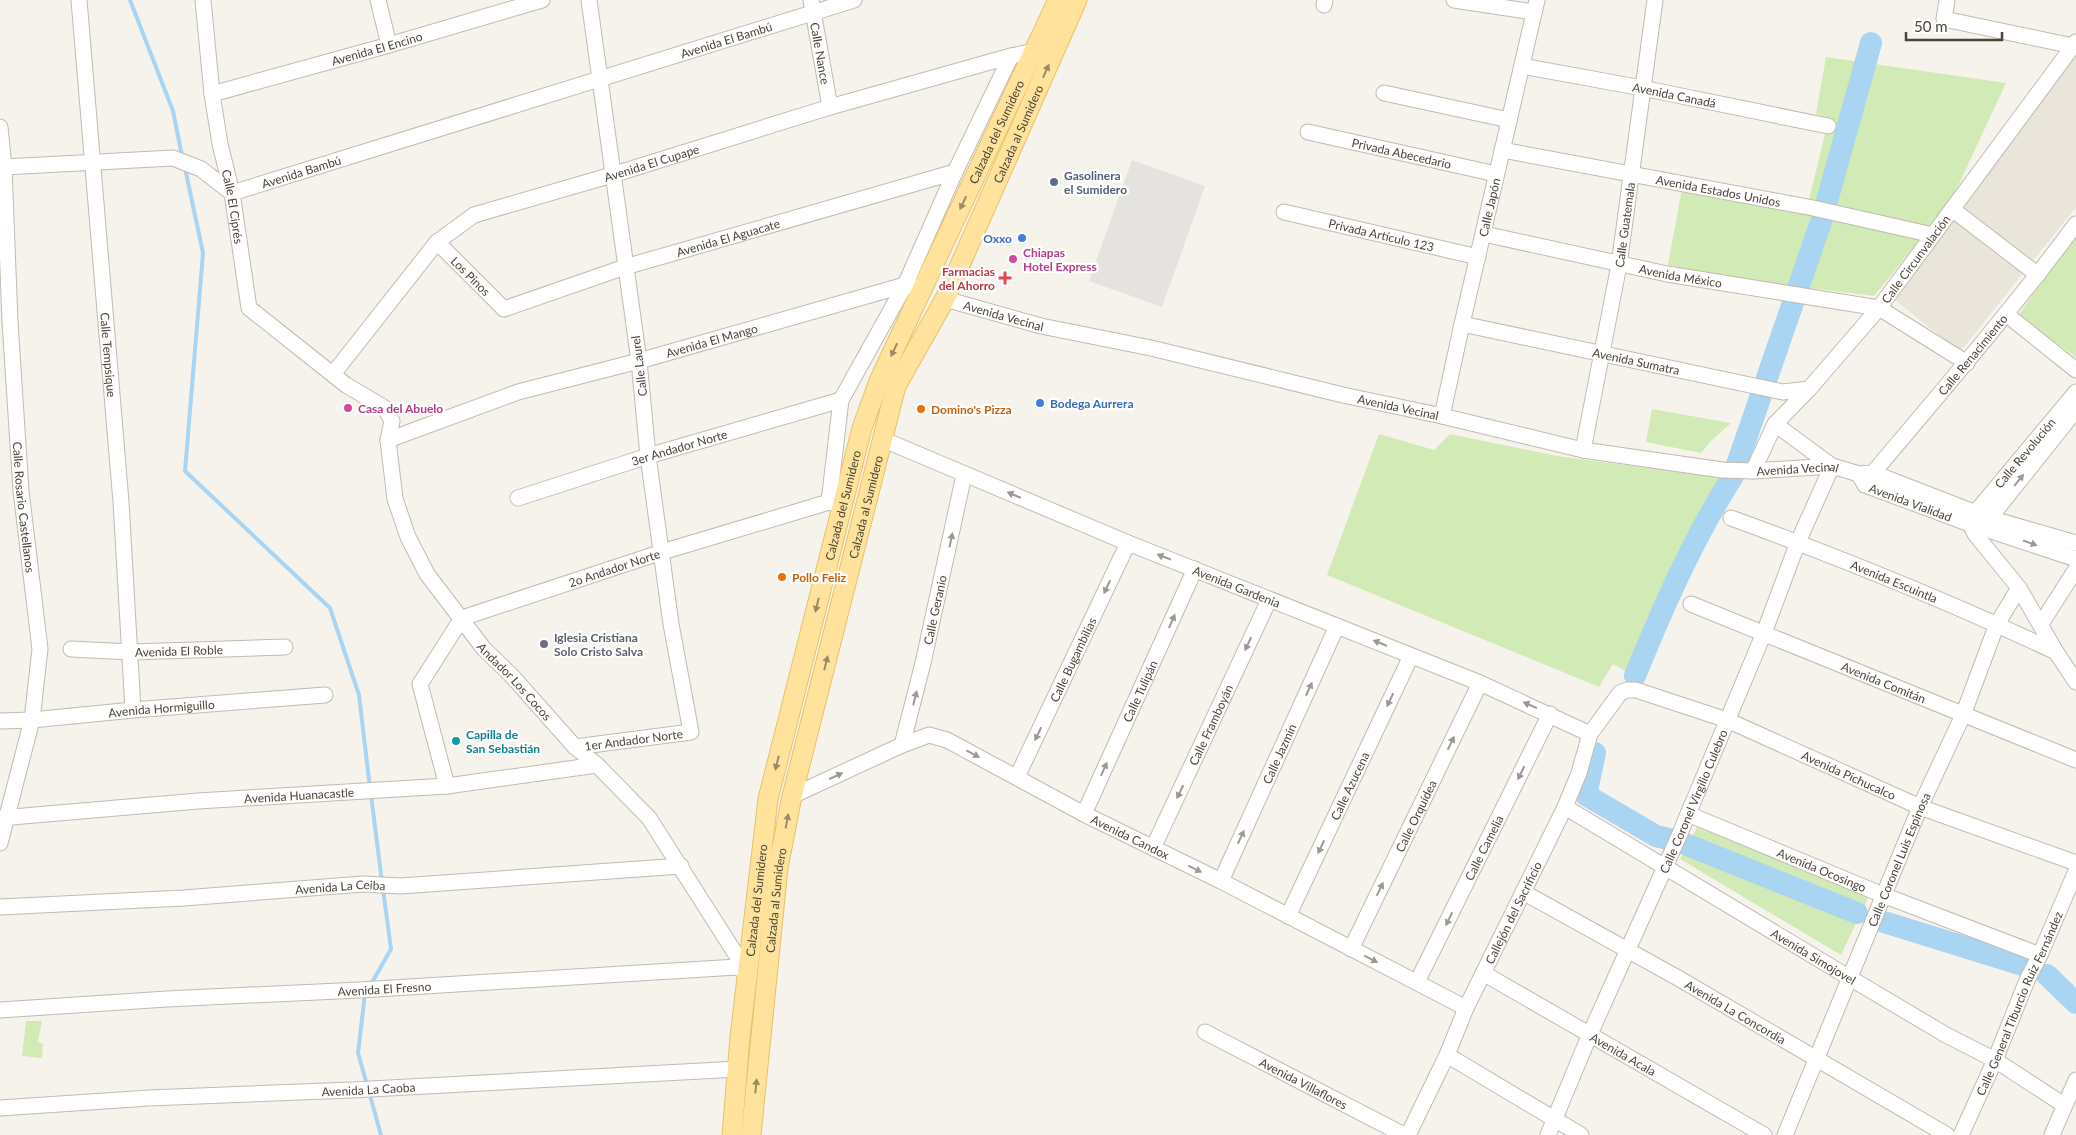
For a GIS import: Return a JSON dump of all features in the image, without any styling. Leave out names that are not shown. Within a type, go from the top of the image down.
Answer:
[{"type":"main road","name":"Calzada del Sumidero","points":[[732,1135],[768,798],[810,633],[835,503],[914,287],[1035,51],[1056,26],[1058,0]]},
{"type":"main road","name":"Calzada al Sumidero","points":[[751,1135],[778,868],[792,796],[896,386],[944,299],[1056,26],[1077,0]]},
{"type":"main road","points":[[810,633],[831,641]]},
{"type":"street","name":"Calle Tempsique","points":[[79,0],[120,492],[133,710]]},
{"type":"street","name":"Calle El Ciprés","points":[[205,0],[212,94],[220,144],[232,193],[249,308],[333,374]]},
{"type":"street","points":[[378,0],[389,45]]},
{"type":"street","name":"Avenida El Encino","points":[[212,94],[542,0]]},
{"type":"street","name":"Calle Laurel","points":[[589,0],[639,361],[648,456],[671,624],[691,732]]},
{"type":"street","name":"Avenida El Bambú","points":[[599,79],[812,6],[854,0]]},
{"type":"street","points":[[1454,0],[1535,6]]},
{"type":"street","name":"Calle Guatemala","points":[[1584,450],[1619,265],[1655,0]]},
{"type":"street","points":[[1947,0],[1944,19],[2075,44]]},
{"type":"street","name":"Calle Nance","points":[[812,6],[830,107]]},
{"type":"street","name":"Calle Japón","points":[[1442,416],[1535,6]]},
{"type":"street","name":"Calle Circunvalación","points":[[1754,471],[1775,424],[1809,389],[1879,308],[2075,44]]},
{"type":"street","name":"Avenida El Cupape","points":[[333,374],[437,242],[474,215],[612,175],[830,107],[1011,56],[1035,51]]},
{"type":"street","points":[[835,503],[840,400],[914,287],[955,172],[1011,56]]},
{"type":"street","name":"Avenida Canadá","points":[[1522,66],[1642,88],[1828,126]]},
{"type":"street","name":"Avenida Bambú","points":[[232,193],[599,79]]},
{"type":"street","points":[[1384,93],[1509,120]]},
{"type":"street","name":"Calle Rosario Castellanos","points":[[0,127],[4,167],[5,321],[21,491],[40,649],[32,720],[3,818],[0,843]]},
{"type":"street","name":"Privada Abecedario","points":[[1308,132],[1496,174]]},
{"type":"street","name":"Avenida Estados Unidos","points":[[1502,150],[1861,217],[1933,235]]},
{"type":"street","points":[[4,167],[173,158],[201,169],[232,193]]},
{"type":"street","name":"Avenida El Aguacate","points":[[504,310],[625,267],[955,172]]},
{"type":"street","points":[[1952,209],[2038,275]]},
{"type":"street","name":"Privada Artículo 123","points":[[1284,212],[1478,257]]},
{"type":"street","name":"Calle Renacimiento","points":[[1866,477],[1967,363],[2038,275],[2076,224]]},
{"type":"street","name":"Avenida México","points":[[1484,234],[1619,265],[1879,308]]},
{"type":"street","name":"Los Pinos","points":[[437,242],[504,310]]},
{"type":"street","name":"Avenida El Mango","points":[[388,440],[518,392],[914,287]]},
{"type":"street","name":"Avenida Vecinal","points":[[944,299],[1041,326],[1151,348],[1333,393],[1442,416],[1584,450],[1722,470],[1754,471],[1832,466],[1866,477]]},
{"type":"street","points":[[1879,308],[1967,363]]},
{"type":"street","points":[[2006,314],[2076,370]]},
{"type":"street","name":"Avenida Sumatra","points":[[1462,324],[1784,392],[1809,389]]},
{"type":"street","name":"Andador Los Cocos","points":[[333,374],[385,408],[392,421],[388,440],[395,499],[408,538],[427,574],[484,649],[511,675],[575,747],[597,766],[649,818],[749,975]]},
{"type":"street","name":"Calle Revolución","points":[[1978,523],[2076,392]]},
{"type":"street","name":"3er Andador Norte","points":[[518,498],[648,456],[840,400]]},
{"type":"street","name":"Calle Revolución","points":[[1978,523],[2076,410]]},
{"type":"street","points":[[1775,424],[1832,466]]},
{"type":"street","name":"Avenida Gardenia","points":[[882,439],[1128,543],[1480,683],[1590,734]]},
{"type":"street","name":"Calle Coronel Virgilio Culebro","points":[[1548,1135],[1590,1034],[1678,838],[1764,633],[1798,542],[1832,466]]},
{"type":"street","name":"Calle Geranio","points":[[902,745],[924,663],[964,475]]},
{"type":"street","name":"Avenida Vialidad","points":[[1866,477],[1978,523],[2076,559]]},
{"type":"street","name":"2o Andador Norte","points":[[462,618],[662,552],[835,503]]},
{"type":"street","name":"Avenida Escuintla","points":[[1731,518],[1798,542],[1997,624],[2056,652]]},
{"type":"street","points":[[1978,523],[2076,682]]},
{"type":"street","name":"Avenida Vialidad","points":[[1978,523],[2076,544]]},
{"type":"street","name":"Calle Bugambilias","points":[[1017,777],[1128,543]]},
{"type":"street","points":[[2041,624],[2076,569]]},
{"type":"street","name":"Calle Tulipán","points":[[1084,814],[1195,570]]},
{"type":"street","name":"Calle Coronel Luis Espinosa","points":[[1785,1135],[1920,807],[1963,714],[1997,624],[2019,588]]},
{"type":"street","name":"Calle Framboyán","points":[[1153,848],[1269,600]]},
{"type":"street","name":"Avenida Comitán","points":[[1691,604],[2076,760]]},
{"type":"street","points":[[447,786],[420,684],[462,618]]},
{"type":"street","name":"Calle Jazmín","points":[[1221,881],[1337,626]]},
{"type":"street","name":"Avenida El Roble","points":[[72,649],[131,652],[285,647]]},
{"type":"street","name":"Calle Azucena","points":[[1288,916],[1411,656]]},
{"type":"street","name":"Calle Orquídea","points":[[1351,949],[1480,683]]},
{"type":"street","name":"Avenida Pichucalco","points":[[1620,693],[1627,690],[1636,690],[1727,720],[1920,807],[2076,863]]},
{"type":"street","name":"Callejón del Sacrificio","points":[[1408,1135],[1447,1055],[1466,1008],[1565,807],[1579,773],[1590,734],[1620,693]]},
{"type":"street","name":"Avenida Hormiguillo","points":[[0,721],[32,720],[325,695]]},
{"type":"street","name":"Calle Camelia","points":[[1417,982],[1550,714]]},
{"type":"street","name":"1er Andador Norte","points":[[575,747],[691,732]]},
{"type":"street","name":"Avenida Candox","points":[[792,796],[902,745],[929,735],[937,736],[1084,814],[1221,881],[1466,1008]]},
{"type":"street","name":"Avenida Huanacastle","points":[[3,818],[198,801],[447,786],[597,766]]},
{"type":"street","name":"Avenida Simojovel","points":[[1565,807],[1667,863],[1850,978],[1946,1035],[1995,1060],[2064,1105]]},
{"type":"street","name":"Avenida Ocosingo","points":[[1688,814],[1883,896],[2040,956]]},
{"type":"street","name":"Avenida La Ceiba","points":[[0,907],[184,898],[364,884],[400,886],[681,866]]},
{"type":"street","name":"Calle General Tiburcio Ruiz Fernández","points":[[1961,1135],[2076,871]]},
{"type":"street","name":"Avenida La Concordia","points":[[1523,892],[1627,952],[1678,978],[1947,1135]]},
{"type":"street","name":"Avenida El Fresno","points":[[0,1010],[167,998],[360,990],[736,967],[749,975]]},
{"type":"street","points":[[749,975],[767,970]]},
{"type":"street","name":"Avenida Acala","points":[[1483,973],[1764,1135]]},
{"type":"street","name":"Avenida Villaflores","points":[[1205,1032],[1404,1135]]},
{"type":"street","points":[[1447,1055],[1581,1135]]},
{"type":"street","name":"Avenida La Caoba","points":[[0,1108],[149,1098],[352,1090],[738,1069]]},
{"type":"street","points":[[2052,1135],[2076,1080]]},
{"type":"shaded area","points":[[2076,49],[2076,207],[1960,352],[1885,292]]},
{"type":"shaded area","points":[[1132,160],[1205,186],[1162,307],[1089,281]]},
{"type":"green space","points":[[1826,57],[2006,83],[1938,229],[1809,199],[1829,118],[1816,114]]},
{"type":"green space","points":[[1683,183],[1923,236],[1874,296],[1667,270]]},
{"type":"green space","points":[[2076,233],[2076,357],[2018,316]]},
{"type":"green space","points":[[1652,409],[1731,423],[1701,453],[1646,442]]},
{"type":"green space","points":[[1379,434],[1434,450],[1450,434],[1557,456],[1723,478],[1631,674],[1613,664],[1599,687],[1327,575]]},
{"type":"green space","points":[[1697,827],[1869,896],[1841,955],[1680,859]]},
{"type":"green space","points":[[26,1021],[42,1021],[38,1042],[43,1044],[42,1058],[22,1056]]},
{"type":"waterway","points":[[130,0],[173,111],[182,156]]},
{"type":"waterway","points":[[1825,208],[1871,43]]},
{"type":"waterway","points":[[185,168],[203,253],[185,471],[330,608],[359,695],[370,788]]},
{"type":"waterway","points":[[1635,676],[1656,624],[1680,574],[1705,524],[1733,476],[1822,219]]},
{"type":"waterway","points":[[1595,753],[1586,795],[1656,836],[1680,842],[1857,913]]},
{"type":"waterway","points":[[371,795],[382,882]]},
{"type":"waterway","points":[[370,986],[391,949],[383,889]]},
{"type":"waterway","points":[[1884,922],[2029,967]]},
{"type":"waterway","points":[[2047,975],[2076,1003]]},
{"type":"waterway","points":[[365,994],[358,1053],[367,1085]]},
{"type":"waterway","points":[[369,1092],[381,1135]]},
{"type":"place","name":"Gasolinera el Sumidero","points":[[1054,182]]},
{"type":"place","name":"Oxxo","points":[[1022,238]]},
{"type":"place","name":"Chiapas Hotel Express","points":[[1013,259]]},
{"type":"place","name":"Farmacias del Ahorro","points":[[1005,278]]},
{"type":"place","name":"Bodega Aurrera","points":[[1040,403]]},
{"type":"place","name":"Casa del Abuelo","points":[[348,408]]},
{"type":"place","name":"Domino's Pizza","points":[[921,409]]},
{"type":"place","name":"Pollo Feliz","points":[[782,577]]},
{"type":"place","name":"Iglesia Cristiana Solo Cristo Salva","points":[[544,644]]},
{"type":"place","name":"Capilla de San Sebastián","points":[[456,741]]}]
